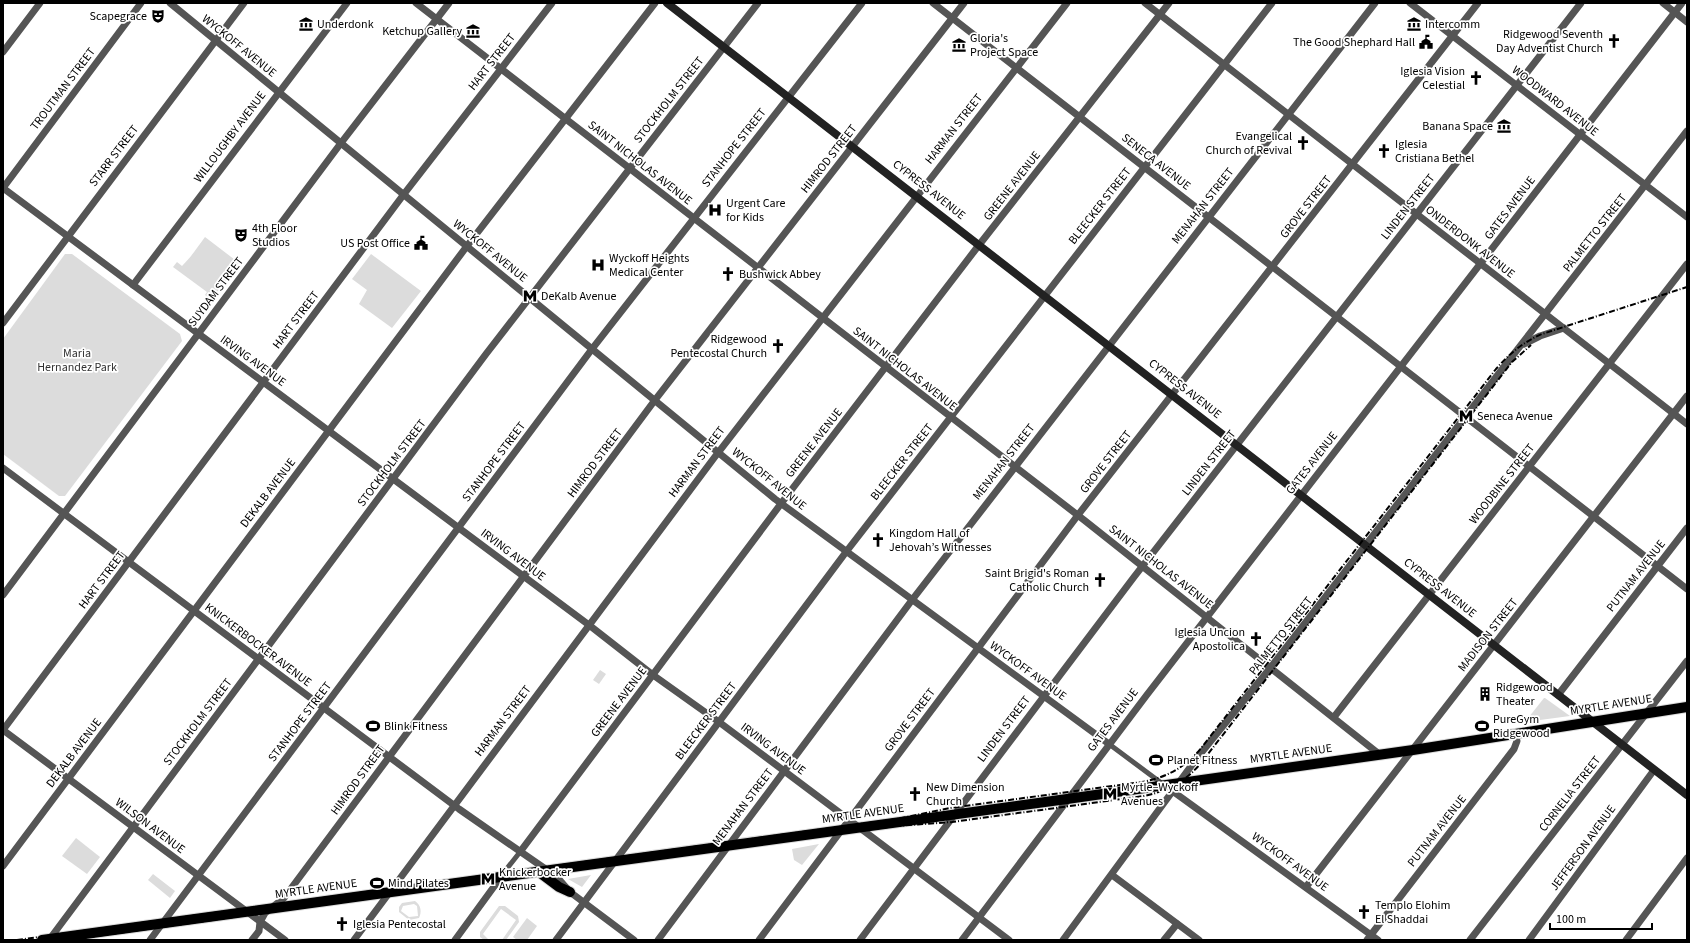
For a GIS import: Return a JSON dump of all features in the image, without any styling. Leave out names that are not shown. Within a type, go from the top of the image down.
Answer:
[{"type":"main road","name":"CYPRESS AVENUE","points":[[667,3],[1687,795]]},
{"type":"main road","name":"MYRTLE AVENUE","points":[[47,940],[1068,799],[1412,750],[1687,707]]},
{"type":"main road","points":[[544,871],[559,887],[570,892]]},
{"type":"street","points":[[3,52],[40,3]]},
{"type":"street","name":"TROUTMAN STREET","points":[[3,188],[141,3]]},
{"type":"street","name":"WYCKOFF AVENUE","points":[[170,3],[781,503],[1173,792],[1306,887],[1369,937],[1378,940]]},
{"type":"street","name":"STARR STREET","points":[[3,323],[244,3]]},
{"type":"street","name":"WILLOUGHBY AVENUE","points":[[134,285],[278,92],[347,3]]},
{"type":"street","name":"SAINT NICHOLAS AVENUE","points":[[416,3],[950,418],[1078,515],[1379,754]]},
{"type":"street","name":"SUYDAM STREET","points":[[3,596],[341,143],[449,3]]},
{"type":"street","name":"HART STREET","points":[[3,730],[404,194],[552,3]]},
{"type":"street","name":"DEKALB AVENUE","points":[[3,866],[467,246],[656,3]]},
{"type":"street","name":"STOCKHOLM STREET","points":[[47,940],[134,827],[529,298],[758,3]]},
{"type":"street","name":"STANHOPE STREET","points":[[150,940],[592,349],[862,3]]},
{"type":"street","name":"SENECA AVENUE","points":[[933,3],[1687,589]]},
{"type":"street","name":"HIMROD STREET","points":[[252,940],[259,931],[260,922],[265,914],[284,898],[655,400],[964,3]]},
{"type":"street","name":"HARMAN STREET","points":[[354,940],[718,452],[916,195],[1067,3]]},
{"type":"street","name":"ONDERDONK AVENUE","points":[[1146,3],[1687,424]]},
{"type":"street","name":"GREENE AVENUE","points":[[455,940],[781,503],[979,245],[1169,3]]},
{"type":"street","name":"BLEECKER STREET","points":[[556,940],[846,552],[1272,3]]},
{"type":"street","name":"MENAHAN STREET","points":[[658,940],[912,600],[1375,3]]},
{"type":"street","name":"WOODWARD AVENUE","points":[[1410,3],[1687,217]]},
{"type":"street","name":"GROVE STREET","points":[[759,940],[839,831],[1078,515],[1173,396],[1478,3]]},
{"type":"street","name":"LINDEN STREET","points":[[860,940],[1142,567],[1581,3]]},
{"type":"street","points":[[1663,3],[1687,22]]},
{"type":"street","name":"GATES AVENUE","points":[[962,940],[1108,744],[1682,3]]},
{"type":"street","name":"PALMETTO STREET","points":[[1063,940],[1198,758],[1466,417],[1687,131]]},
{"type":"street","name":"IRVING AVENUE","points":[[3,188],[524,576],[653,675],[719,722],[1010,940]]},
{"type":"street","name":"WOODBINE STREET","points":[[1334,717],[1687,264]]},
{"type":"street","name":"PALMETTO STREET","points":[[1519,348],[1540,336],[1564,328]]},
{"type":"street","name":"MADISON STREET","points":[[1306,887],[1687,396]]},
{"type":"street","name":"KNICKERBOCKER AVENUE","points":[[3,468],[544,871]]},
{"type":"street","name":"PUTNAM AVENUE","points":[[1558,695],[1687,528]]},
{"type":"street","name":"CORNELIA STREET","points":[[1470,940],[1687,661]]},
{"type":"street","name":"WILSON AVENUE","points":[[3,730],[284,940]]},
{"type":"street","name":"PUTNAM AVENUE","points":[[1369,937],[1514,749],[1517,741],[1514,733]]},
{"type":"street","name":"JEFFERSON AVENUE","points":[[1529,940],[1654,770]]},
{"type":"street","points":[[1626,940],[1687,858]]},
{"type":"street","points":[[1112,875],[1199,940]]},
{"type":"street","points":[[570,892],[634,940]]},
{"type":"street","points":[[1164,940],[1177,924]]},
{"type":"green space","points":[[205,237],[239,263],[212,299],[205,295],[207,292],[173,267],[177,262],[182,266]]},
{"type":"green space","name":"Maria Hernandez Park","points":[[65,254],[72,254],[180,334],[182,341],[65,496],[59,496],[3,454],[3,339]]},
{"type":"green space","points":[[371,254],[421,291],[392,328],[359,304],[367,290],[352,279]]},
{"type":"green space","points":[[600,670],[606,674],[599,684],[593,680]]},
{"type":"green space","points":[[1545,698],[1570,716],[1525,722]]},
{"type":"green space","points":[[76,838],[100,857],[87,874],[62,856]]},
{"type":"green space","points":[[819,844],[802,865],[794,860],[792,849]]},
{"type":"green space","points":[[153,874],[175,891],[170,898],[148,880]]},
{"type":"green space","points":[[591,875],[582,887],[568,879]]},
{"type":"green space","points":[[415,901],[419,904],[419,918],[409,920],[399,912],[399,907],[402,903]],"holes":[[[414,904],[417,906],[418,916],[409,917],[401,911],[403,906]]]},
{"type":"green space","points":[[499,906],[505,906],[518,916],[519,922],[506,940],[502,940],[516,920],[501,909],[483,934],[489,940],[484,940],[480,937],[480,932]]},
{"type":"green space","points":[[527,918],[537,926],[527,940],[517,940],[513,937]]},
{"type":"railway","points":[[17,940],[897,819],[950,808],[1142,782],[1168,774],[1183,766],[1202,747],[1506,358],[1517,349],[1542,334],[1687,287]]},
{"type":"railway","points":[[67,940],[828,835],[896,826],[952,822],[1144,796],[1169,788],[1183,780],[1201,763],[1512,362],[1531,345]]},
{"type":"place","name":"Scapegrace","points":[[158,16]]},
{"type":"place","name":"Underdonk","points":[[306,24]]},
{"type":"place","name":"Intercomm","points":[[1414,24]]},
{"type":"place","name":"Ketchup Gallery","points":[[473,31]]},
{"type":"place","name":"Ridgewood Seventh Day Adventist Church","points":[[1614,41]]},
{"type":"place","name":"The Good Shephard Hall","points":[[1426,42]]},
{"type":"place","name":"Gloria's Project Space","points":[[959,45]]},
{"type":"place","name":"Iglesia Vision Celestial","points":[[1476,78]]},
{"type":"place","name":"Banana Space","points":[[1504,126]]},
{"type":"place","name":"Evangelical Church of Revival","points":[[1303,143]]},
{"type":"place","name":"Iglesia Cristiana Bethel","points":[[1384,151]]},
{"type":"place","name":"Urgent Care for Kids","points":[[715,210]]},
{"type":"place","name":"4th Floor Studios","points":[[241,235]]},
{"type":"place","name":"US Post Office","points":[[421,243]]},
{"type":"place","name":"Wyckoff Heights Medical Center","points":[[598,265]]},
{"type":"place","name":"Bushwick Abbey","points":[[728,274]]},
{"type":"place","name":"DeKalb Avenue","points":[[530,296]]},
{"type":"place","name":"Ridgewood Pentecostal Church","points":[[778,346]]},
{"type":"place","name":"Seneca Avenue","points":[[1466,416]]},
{"type":"place","name":"Kingdom Hall of Jehovah’s Witnesses","points":[[878,540]]},
{"type":"place","name":"Saint Brigid's Roman Catholic Church","points":[[1100,580]]},
{"type":"place","name":"Iglesia Uncion Apostolica","points":[[1256,639]]},
{"type":"place","name":"Ridgewood Theater","points":[[1485,694]]},
{"type":"place","name":"Blink Fitness","points":[[373,726]]},
{"type":"place","name":"PureGym Ridgewood","points":[[1482,726]]},
{"type":"place","name":"Planet Fitness","points":[[1156,760]]},
{"type":"place","name":"New Dimension Church","points":[[915,794]]},
{"type":"place","name":"Myrtle–Wyckoff Avenues","points":[[1110,794]]},
{"type":"place","name":"Knickerbocker Avenue","points":[[488,879]]},
{"type":"place","name":"Mind Pilates","points":[[377,883]]},
{"type":"place","name":"Templo Elohim El Shaddai","points":[[1364,912]]},
{"type":"place","name":"Iglesia Pentecostal","points":[[342,924]]}]
